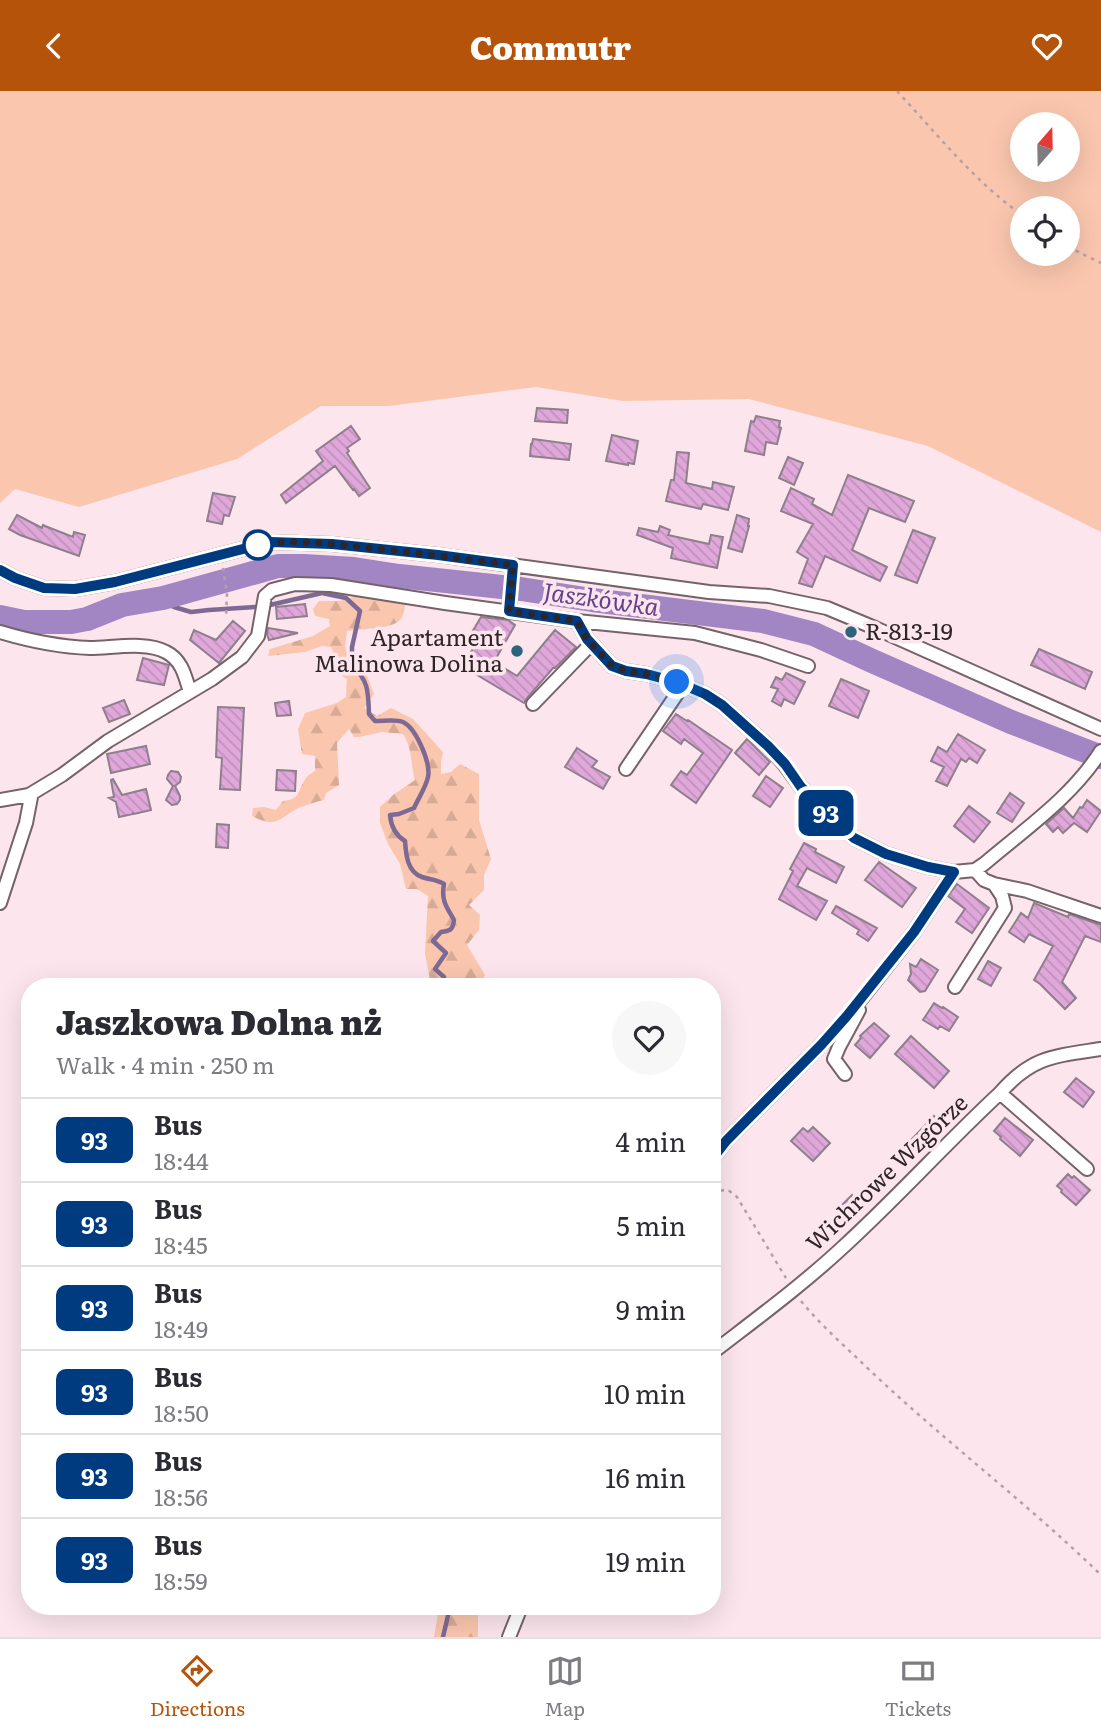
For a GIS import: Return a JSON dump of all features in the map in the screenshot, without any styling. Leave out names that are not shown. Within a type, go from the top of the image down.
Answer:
[{"type":"street","points":[[0,570],[44,588],[75,589],[115,582],[270,542],[332,544],[438,555],[512,570],[769,596],[827,608],[1101,729]]},
{"type":"street","points":[[509,605],[512,570]]},
{"type":"street","points":[[0,800],[29,795],[127,729],[212,679],[242,657],[258,636],[265,596],[272,590],[295,583],[331,585],[446,603],[509,605],[577,621],[695,633],[731,641],[808,666]]},
{"type":"street","points":[[577,621],[587,639],[612,666],[683,685],[722,705],[768,746],[801,787],[854,838],[886,854],[928,867],[954,872],[975,870],[1081,780],[1101,751]]},
{"type":"street","points":[[0,632],[50,645],[90,648],[152,647],[165,651],[179,662],[190,692]]},
{"type":"street","points":[[533,705],[591,644]]},
{"type":"street","points":[[626,769],[683,685]]},
{"type":"street","points":[[0,903],[26,823],[31,797],[29,795]]},
{"type":"street","points":[[975,870],[984,880],[994,884],[1027,891],[1101,916]]},
{"type":"street","points":[[721,1149],[822,1044],[868,991],[914,932],[954,872]]},
{"type":"street","points":[[955,987],[1005,908],[1002,896],[994,884]]},
{"type":"street","points":[[845,1074],[834,1059],[868,991]]},
{"type":"street","points":[[1000,1093],[1012,1079],[1037,1062],[1101,1049]]},
{"type":"street","name":"Wichrowe Wzgórze","points":[[721,1346],[794,1290],[844,1247],[1000,1093],[1087,1168]]},
{"type":"street","points":[[509,1637],[518,1615]]},
{"type":"path","points":[[897,91],[945,145],[1010,207]]},
{"type":"path","points":[[1080,253],[1101,263]]},
{"type":"path","points":[[220,554],[227,593],[226,617]]},
{"type":"path","points":[[721,1190],[728,1190],[737,1197],[802,1302],[825,1327],[891,1391],[1033,1511],[1101,1575]]},
{"type":"green space","points":[[0,91],[1101,91],[1101,532],[928,446],[749,399],[623,401],[536,387],[389,406],[321,406],[237,459],[79,507],[15,489],[0,503]]},
{"type":"green space","points":[[359,595],[406,603],[402,617],[396,623],[347,631],[347,655],[362,666],[374,694],[364,708],[377,716],[391,708],[413,719],[443,752],[441,774],[451,772],[460,764],[479,774],[479,820],[491,859],[484,875],[484,890],[469,905],[480,915],[479,930],[467,945],[485,975],[483,978],[430,978],[425,954],[428,896],[417,889],[406,889],[400,864],[380,823],[380,807],[415,780],[410,751],[403,734],[382,732],[354,737],[349,729],[337,743],[339,785],[326,793],[324,800],[301,807],[278,821],[267,822],[252,816],[253,808],[276,810],[283,801],[296,796],[306,778],[315,771],[315,756],[302,754],[298,729],[305,713],[337,703],[346,697],[347,679],[333,670],[335,656],[331,647],[322,646],[305,652],[268,656],[270,649],[313,636],[330,626],[329,619],[315,616],[313,609],[319,601],[340,601]]},
{"type":"green space","points":[[438,1615],[478,1615],[478,1637],[434,1637]]},
{"type":"building","points":[[537,408],[568,410],[567,423],[535,421]]},
{"type":"building","points":[[756,416],[780,421],[777,444],[766,442],[764,455],[745,451],[751,421],[754,422]]},
{"type":"building","points":[[351,426],[360,439],[347,448],[347,453],[370,488],[359,496],[335,466],[286,503],[281,495],[323,461],[316,451]]},
{"type":"building","points":[[612,435],[638,441],[634,464],[606,461]]},
{"type":"building","points":[[533,439],[571,444],[569,460],[530,456]]},
{"type":"building","points":[[677,452],[689,453],[686,483],[712,489],[713,482],[734,487],[728,510],[703,504],[701,509],[666,501],[671,480],[674,480]]},
{"type":"building","points":[[788,457],[803,463],[794,485],[779,478]]},
{"type":"building","points":[[848,475],[914,501],[905,522],[869,508],[852,550],[887,567],[880,581],[825,556],[812,587],[799,583],[808,559],[797,552],[813,524],[781,511],[791,488],[814,499],[812,504],[832,515]]},
{"type":"building","points":[[213,493],[235,497],[229,516],[224,515],[222,524],[207,521]]},
{"type":"building","points":[[17,515],[42,528],[43,525],[73,537],[74,532],[85,535],[79,556],[9,529]]},
{"type":"building","points":[[737,515],[749,519],[742,552],[728,548]]},
{"type":"building","points":[[660,526],[670,530],[668,535],[709,544],[711,535],[723,537],[717,568],[671,558],[673,548],[637,535],[639,528],[658,532]]},
{"type":"building","points":[[913,530],[935,538],[917,583],[895,575]]},
{"type":"building","points":[[305,604],[307,616],[277,619],[276,607]]},
{"type":"building","points":[[481,617],[508,620],[515,625],[494,662],[517,676],[555,630],[576,647],[553,668],[524,703],[462,666],[476,644],[468,639]]},
{"type":"building","points":[[233,621],[245,631],[219,663],[190,640],[194,630],[216,640]]},
{"type":"building","points":[[268,628],[298,633],[269,640]]},
{"type":"building","points":[[1039,649],[1092,672],[1085,689],[1031,665]]},
{"type":"building","points":[[143,658],[169,665],[164,685],[137,680]]},
{"type":"building","points":[[786,673],[805,682],[794,704],[784,699],[781,706],[772,701],[778,689],[771,687],[776,677],[782,680]]},
{"type":"building","points":[[841,679],[869,691],[858,718],[829,706]]},
{"type":"building","points":[[124,700],[130,714],[109,722],[103,708]]},
{"type":"building","points":[[289,701],[291,715],[277,716],[275,703]]},
{"type":"building","points":[[218,707],[244,708],[240,790],[220,789],[222,758],[216,757]]},
{"type":"building","points":[[676,714],[732,750],[696,803],[671,785],[681,771],[687,775],[703,753],[684,739],[681,744],[663,731]]},
{"type":"building","points":[[958,734],[985,750],[977,763],[969,758],[966,762],[961,759],[947,786],[936,781],[944,767],[931,761],[938,747],[947,752]]},
{"type":"building","points":[[747,739],[770,762],[759,775],[735,753]]},
{"type":"building","points":[[146,746],[150,764],[111,773],[107,754]]},
{"type":"building","points":[[577,748],[597,761],[592,767],[610,777],[603,789],[565,767]]},
{"type":"building","points":[[277,770],[296,771],[295,791],[276,790]]},
{"type":"building","points":[[171,771],[178,772],[181,777],[175,786],[180,800],[172,805],[166,800],[173,786],[167,779]]},
{"type":"building","points":[[766,776],[783,788],[770,807],[753,796]]},
{"type":"building","points":[[113,779],[122,795],[146,789],[151,810],[119,817],[116,802],[109,798],[114,797]]},
{"type":"building","points":[[1010,793],[1024,803],[1012,822],[997,813]]},
{"type":"building","points":[[1087,800],[1101,811],[1087,832],[1074,823],[1063,833],[1058,827],[1053,832],[1046,824],[1064,808],[1073,818]]},
{"type":"building","points":[[969,806],[990,822],[974,842],[954,826]]},
{"type":"building","points":[[217,824],[229,825],[228,848],[216,847]]},
{"type":"building","points":[[804,843],[844,867],[836,883],[807,868],[797,886],[827,901],[816,920],[779,899],[793,871],[790,869]]},
{"type":"building","points":[[879,862],[916,888],[902,907],[865,880]]},
{"type":"building","points":[[957,884],[989,908],[972,933],[956,922],[965,909],[948,896]]},
{"type":"building","points":[[1034,903],[1068,917],[1069,914],[1101,925],[1101,942],[1085,936],[1062,982],[1076,998],[1065,1009],[1034,980],[1053,946],[1029,934],[1024,942],[1009,932],[1021,913],[1028,918]]},
{"type":"building","points":[[836,906],[877,928],[868,941],[857,934],[859,930],[832,913]]},
{"type":"building","points":[[921,959],[938,970],[925,991],[920,992],[908,980],[911,974],[910,964],[916,967]]},
{"type":"building","points":[[988,961],[1001,968],[991,986],[978,979]]},
{"type":"building","points":[[934,1003],[958,1017],[949,1031],[940,1026],[938,1029],[923,1020]]},
{"type":"building","points":[[874,1023],[889,1036],[870,1058],[855,1045]]},
{"type":"building","points":[[911,1036],[949,1071],[934,1088],[895,1054]]},
{"type":"building","points":[[1076,1078],[1094,1092],[1083,1107],[1064,1092]]},
{"type":"building","points":[[934,1116],[946,1128],[924,1151],[912,1139]]},
{"type":"building","points":[[1005,1118],[1033,1140],[1020,1156],[994,1131]]},
{"type":"building","points":[[813,1127],[830,1143],[813,1161],[791,1141],[803,1128],[808,1132]]},
{"type":"building","points":[[1068,1174],[1090,1190],[1076,1205],[1057,1186]]},
{"type":"building","points":[[852,1195],[864,1207],[850,1221],[838,1209]]},
{"type":"waterway","name":"Jaszkówka","points":[[0,617],[24,622],[71,622],[87,619],[122,605],[163,598],[278,566],[354,569],[521,589],[763,621],[814,634],[1011,722],[1101,757]]},
{"type":"waterway","points":[[270,605],[322,593],[346,598],[360,611],[352,647],[352,664],[362,676],[366,687],[369,714],[375,721],[397,721],[408,726],[417,738],[427,763],[427,781],[414,808],[390,815],[394,830],[405,841],[408,862],[413,871],[417,875],[444,884],[444,899],[454,923],[451,929],[441,932],[433,941],[446,953],[435,969],[444,978]]},
{"type":"waterway","points":[[158,599],[191,612],[255,607]]},
{"type":"waterway","points":[[443,1637],[448,1615]]},
{"type":"bus line","name":"93","points":[[0,570],[44,588],[75,589],[115,582],[270,542],[332,544],[513,565],[509,611],[577,621],[587,639],[612,666],[677,682],[705,694],[722,705],[768,746],[801,787],[854,838],[886,854],[954,872],[914,932],[846,1017],[721,1147]]},
{"type":"place","name":"R-813-19","points":[[851,632]]},
{"type":"place","name":"Apartament Malinowa Dolina","points":[[517,651]]},
{"type":"route","points":[[258,545],[251,547],[270,542],[332,544],[513,565],[509,611],[577,621],[587,639],[612,666],[677,682]]}]
